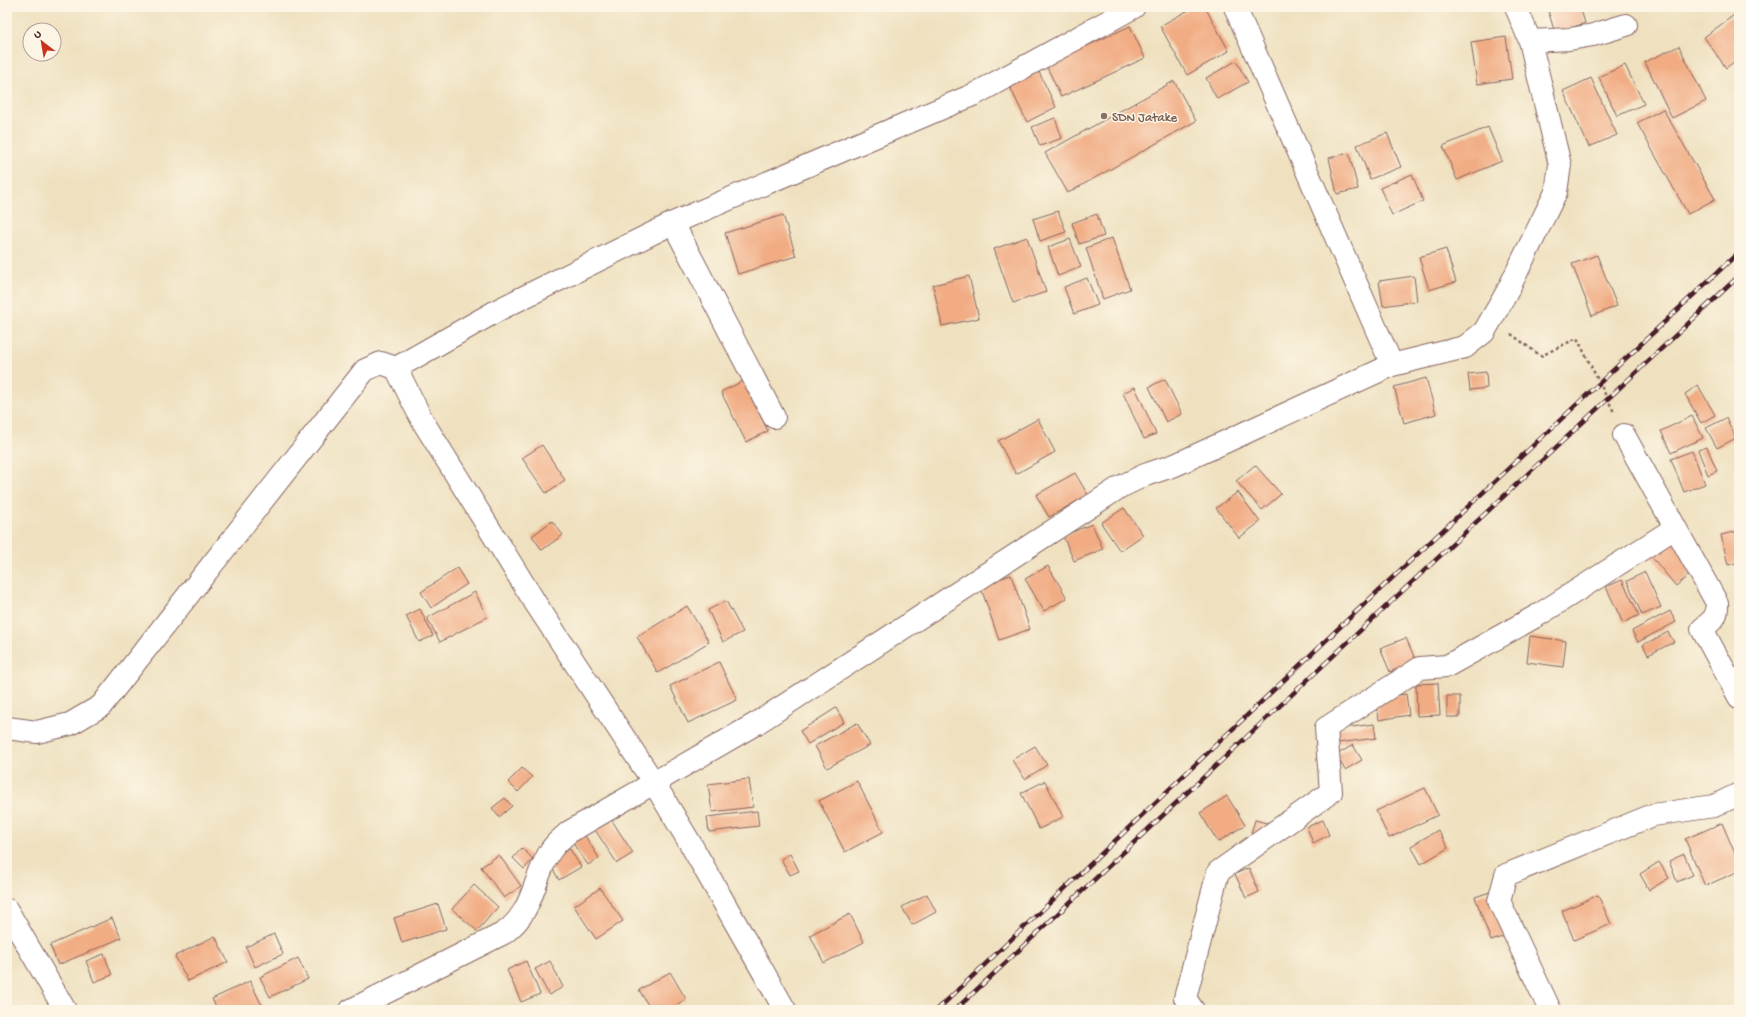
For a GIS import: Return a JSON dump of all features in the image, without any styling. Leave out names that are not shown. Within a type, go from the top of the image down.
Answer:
[{"type":"street","points":[[396,368],[500,308],[673,223],[975,94],[1134,7]]},
{"type":"street","points":[[1234,7],[1392,365]]},
{"type":"street","points":[[351,1010],[504,933],[518,921],[524,913],[548,855],[556,842],[569,832],[757,723],[1120,487],[1145,475],[1175,465],[1392,365],[1465,347],[1484,332],[1506,294],[1556,192],[1560,165],[1530,41],[1516,7]]},
{"type":"street","points":[[1530,41],[1578,38],[1626,25]]},
{"type":"street","points":[[673,223],[774,417]]},
{"type":"street","points":[[7,728],[37,732],[70,724],[101,706],[365,370],[382,363],[396,368],[422,420],[536,604],[654,783],[785,1010]]},
{"type":"street","points":[[1624,435],[1717,603],[1718,612],[1713,620],[1702,629],[1739,697]]},
{"type":"street","points":[[1193,1010],[1185,998],[1218,872],[1331,792],[1326,728],[1420,668],[1447,666],[1533,618],[1676,528]]},
{"type":"street","points":[[1550,1010],[1499,901],[1506,875],[1653,815],[1714,806],[1739,794]]},
{"type":"street","points":[[7,910],[65,1010]]},
{"type":"path","points":[[1491,319],[1541,356],[1577,338],[1601,383],[1624,435]]},
{"type":"building","points":[[1194,7],[1205,7],[1229,51],[1187,75],[1160,26]]},
{"type":"building","points":[[1547,7],[1580,7],[1585,23],[1555,33]]},
{"type":"building","points":[[1737,13],[1739,16],[1739,58],[1726,68],[1704,37]]},
{"type":"building","points":[[1130,26],[1145,58],[1061,97],[1046,65]]},
{"type":"building","points":[[1506,37],[1512,79],[1477,84],[1471,42]]},
{"type":"building","points":[[1679,46],[1706,101],[1672,118],[1645,62]]},
{"type":"building","points":[[1236,61],[1248,82],[1217,99],[1206,78]]},
{"type":"building","points":[[1625,65],[1644,104],[1617,116],[1599,77]]},
{"type":"building","points":[[1036,66],[1056,107],[1027,122],[1007,81]]},
{"type":"building","points":[[1591,78],[1617,135],[1589,147],[1563,91]]},
{"type":"building","points":[[1174,81],[1196,121],[1068,193],[1045,153]]},
{"type":"building","points":[[1663,109],[1715,199],[1688,214],[1637,123]]},
{"type":"building","points":[[1055,118],[1062,138],[1040,146],[1032,127]]},
{"type":"building","points":[[1488,127],[1502,161],[1457,180],[1443,146]]},
{"type":"building","points":[[1387,133],[1401,167],[1370,179],[1357,145]]},
{"type":"building","points":[[1349,153],[1358,189],[1337,194],[1329,158]]},
{"type":"building","points":[[1412,174],[1423,201],[1392,215],[1380,188]]},
{"type":"building","points":[[1058,211],[1066,232],[1040,241],[1033,219]]},
{"type":"building","points":[[1097,214],[1104,236],[1079,244],[1072,223]]},
{"type":"building","points":[[783,215],[796,256],[738,274],[725,233]]},
{"type":"building","points":[[1027,237],[1046,292],[1013,303],[994,249]]},
{"type":"building","points":[[1112,238],[1130,289],[1103,299],[1086,248]]},
{"type":"building","points":[[1070,239],[1081,267],[1058,276],[1048,247]]},
{"type":"building","points":[[1446,249],[1456,282],[1429,290],[1419,257]]},
{"type":"building","points":[[1597,255],[1617,306],[1592,316],[1572,264]]},
{"type":"building","points":[[969,276],[979,318],[942,326],[933,285]]},
{"type":"building","points":[[1414,276],[1417,301],[1383,306],[1379,281]]},
{"type":"building","points":[[1087,278],[1098,305],[1074,314],[1064,287]]},
{"type":"building","points":[[1486,372],[1487,388],[1470,390],[1468,374]]},
{"type":"building","points":[[1426,378],[1436,414],[1404,423],[1394,387]]},
{"type":"building","points":[[1165,379],[1182,414],[1166,422],[1149,387]]},
{"type":"building","points":[[743,381],[768,431],[746,442],[721,392]]},
{"type":"building","points":[[1698,385],[1715,415],[1701,423],[1685,394]]},
{"type":"building","points":[[1135,387],[1156,434],[1144,439],[1123,393]]},
{"type":"building","points":[[1692,416],[1703,438],[1671,453],[1661,431]]},
{"type":"building","points":[[1726,418],[1736,438],[1717,448],[1706,428]]},
{"type":"building","points":[[1038,419],[1055,452],[1016,474],[998,441]]},
{"type":"building","points":[[542,445],[565,480],[546,493],[522,458]]},
{"type":"building","points":[[1707,447],[1717,471],[1708,475],[1698,450]]},
{"type":"building","points":[[1692,451],[1705,484],[1684,492],[1671,459]]},
{"type":"building","points":[[1255,465],[1281,494],[1262,510],[1236,481]]},
{"type":"building","points":[[1075,473],[1088,495],[1049,517],[1036,495]]},
{"type":"building","points":[[1238,492],[1260,522],[1239,538],[1216,508]]},
{"type":"building","points":[[1124,508],[1143,535],[1120,551],[1101,523]]},
{"type":"building","points":[[552,521],[563,535],[542,550],[532,536]]},
{"type":"building","points":[[1092,524],[1103,549],[1074,561],[1063,536]]},
{"type":"building","points":[[1739,531],[1739,562],[1728,565],[1721,535]]},
{"type":"building","points":[[1676,536],[1700,566],[1676,586],[1651,556]]},
{"type":"building","points":[[1048,566],[1067,598],[1044,611],[1025,579]]},
{"type":"building","points":[[457,568],[467,584],[431,608],[421,592]]},
{"type":"building","points":[[1645,572],[1661,607],[1642,615],[1627,581]]},
{"type":"building","points":[[1011,575],[1030,629],[999,640],[980,585]]},
{"type":"building","points":[[1622,580],[1639,615],[1623,623],[1606,587]]},
{"type":"building","points":[[475,592],[487,617],[440,642],[427,618]]},
{"type":"building","points":[[726,601],[743,632],[723,642],[708,610]]},
{"type":"building","points":[[687,606],[709,642],[658,673],[637,637]]},
{"type":"building","points":[[420,609],[433,636],[419,642],[406,616]]},
{"type":"building","points":[[1670,611],[1676,622],[1638,642],[1632,631]]},
{"type":"building","points":[[1668,632],[1674,642],[1648,655],[1643,645]]},
{"type":"building","points":[[1530,636],[1566,641],[1563,667],[1527,662]]},
{"type":"building","points":[[1406,638],[1416,661],[1390,672],[1380,648]]},
{"type":"building","points":[[719,662],[737,700],[688,723],[670,686]]},
{"type":"building","points":[[1438,683],[1440,715],[1417,716],[1416,684]]},
{"type":"building","points":[[1406,694],[1409,715],[1379,720],[1376,698]]},
{"type":"building","points":[[1447,696],[1460,696],[1460,717],[1447,717]]},
{"type":"building","points":[[836,708],[844,722],[808,744],[800,731]]},
{"type":"building","points":[[857,723],[870,745],[827,768],[815,746]]},
{"type":"building","points":[[1374,724],[1376,738],[1330,744],[1329,730]]},
{"type":"building","points":[[1353,745],[1362,760],[1345,770],[1336,755]]},
{"type":"building","points":[[1035,746],[1047,765],[1025,779],[1012,760]]},
{"type":"building","points":[[522,768],[532,777],[518,792],[508,782]]},
{"type":"building","points":[[749,779],[753,807],[712,812],[708,784]]},
{"type":"building","points":[[857,781],[883,832],[845,852],[819,801]]},
{"type":"building","points":[[1045,781],[1063,817],[1039,829],[1021,793]]},
{"type":"building","points":[[1425,788],[1438,815],[1389,838],[1376,811]]},
{"type":"building","points":[[1227,796],[1245,825],[1218,842],[1200,813]]},
{"type":"building","points":[[505,798],[512,806],[499,817],[492,808]]},
{"type":"building","points":[[757,811],[759,826],[709,832],[707,817]]},
{"type":"building","points":[[609,816],[633,853],[617,863],[593,827]]},
{"type":"building","points":[[1255,820],[1267,823],[1263,837],[1251,833]]},
{"type":"building","points":[[1323,820],[1329,835],[1313,843],[1307,827]]},
{"type":"building","points":[[1722,823],[1739,863],[1739,871],[1705,886],[1685,839]]},
{"type":"building","points":[[1438,830],[1448,848],[1421,864],[1411,846]]},
{"type":"building","points":[[582,831],[599,858],[588,865],[570,839]]},
{"type":"building","points":[[522,848],[533,859],[524,869],[513,858]]},
{"type":"building","points":[[570,849],[581,867],[559,880],[549,862]]},
{"type":"building","points":[[790,854],[799,871],[790,875],[781,859]]},
{"type":"building","points":[[1684,854],[1693,875],[1677,882],[1669,861]]},
{"type":"building","points":[[499,855],[521,886],[504,898],[481,867]]},
{"type":"building","points":[[1659,862],[1669,878],[1649,890],[1640,874]]},
{"type":"building","points":[[1249,868],[1259,892],[1246,898],[1235,874]]},
{"type":"building","points":[[474,885],[498,907],[477,931],[452,909]]},
{"type":"building","points":[[600,888],[623,921],[596,939],[574,906]]},
{"type":"building","points":[[1502,888],[1518,932],[1491,941],[1475,897]]},
{"type":"building","points":[[927,894],[936,912],[912,925],[902,907]]},
{"type":"building","points":[[1598,895],[1611,924],[1574,940],[1562,911]]},
{"type":"building","points":[[438,904],[446,929],[402,943],[394,918]]},
{"type":"building","points":[[850,914],[864,942],[824,963],[810,935]]},
{"type":"building","points":[[112,918],[121,938],[58,965],[50,945]]},
{"type":"building","points":[[274,934],[283,954],[255,967],[246,947]]},
{"type":"building","points":[[215,936],[228,962],[188,981],[175,956]]},
{"type":"building","points":[[104,954],[112,975],[94,982],[86,961]]},
{"type":"building","points":[[298,958],[308,979],[270,997],[260,977]]},
{"type":"building","points":[[526,961],[540,994],[521,1002],[507,970]]},
{"type":"building","points":[[550,961],[563,987],[549,995],[535,969]]},
{"type":"building","points":[[670,972],[686,999],[668,1010],[651,1010],[639,990]]},
{"type":"building","points":[[250,981],[264,1010],[218,1010],[212,999]]},
{"type":"railway","points":[[937,1010],[1341,626],[1739,252]]},
{"type":"railway","points":[[955,1010],[1739,276]]},
{"type":"place","name":"SDN Jatake","points":[[1104,116]]}]
